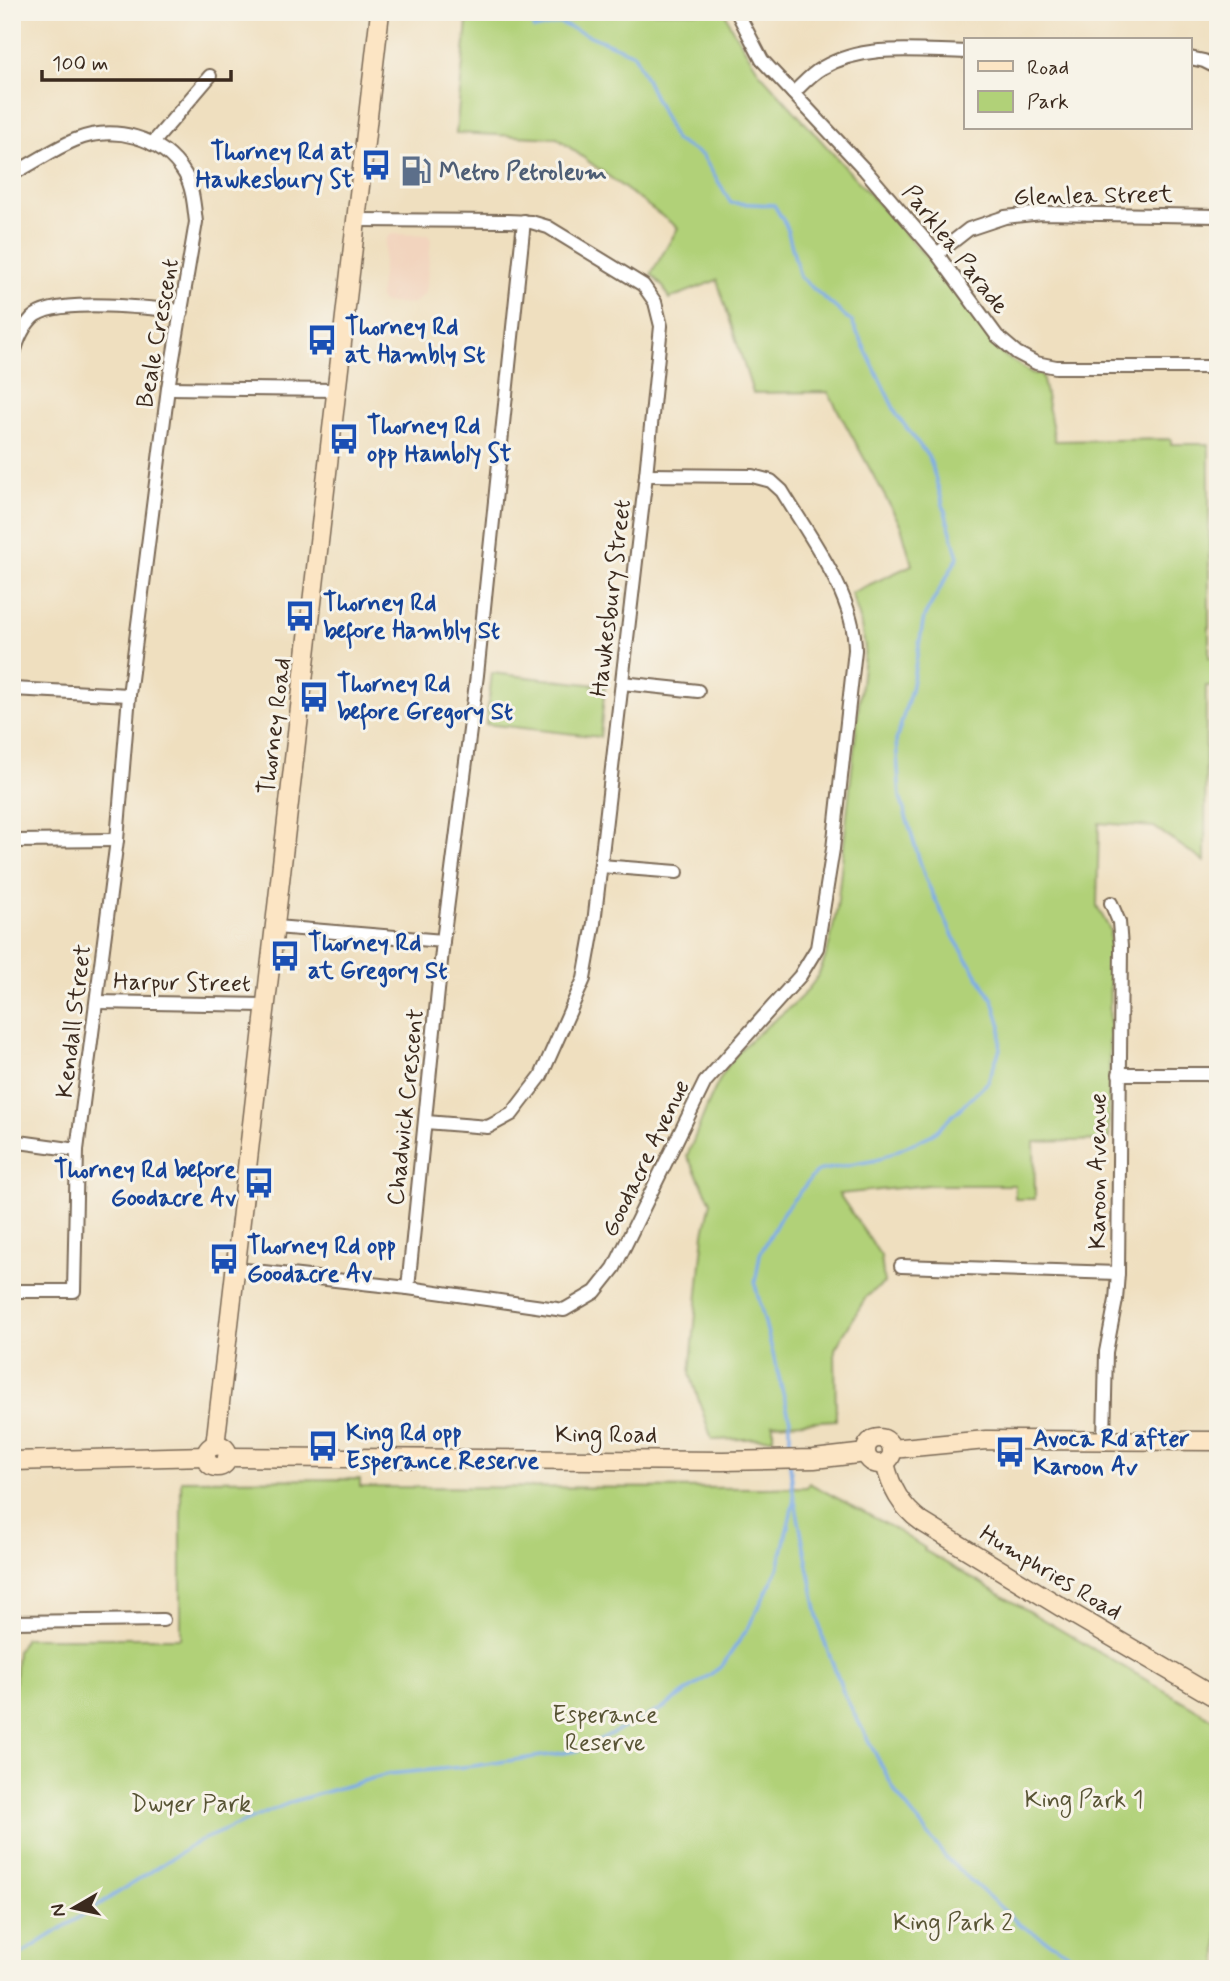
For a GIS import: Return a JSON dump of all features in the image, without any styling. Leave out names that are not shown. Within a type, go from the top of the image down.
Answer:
[{"type":"street","name":"Thorney Road","points":[[216,1453],[380,12]]},
{"type":"street","name":"Parklea Parade","points":[[737,12],[762,60],[866,170],[937,254],[997,336],[1017,353],[1036,363],[1056,367],[1218,367]]},
{"type":"street","points":[[793,93],[820,68],[851,55],[878,51],[964,52]]},
{"type":"street","points":[[1192,58],[1218,68]]},
{"type":"street","points":[[152,144],[210,76]]},
{"type":"street","name":"Beale Crescent","points":[[12,174],[73,141],[116,132],[135,136],[152,144],[172,159],[185,175],[193,199],[196,222],[168,388],[129,695]]},
{"type":"street","name":"Glenlea Street","points":[[937,254],[969,229],[1005,217],[1042,214],[1218,216]]},
{"type":"street","name":"Hawkesbury Street","points":[[357,220],[524,221],[548,227],[638,280],[655,302],[661,337],[594,923],[584,979],[541,1076],[512,1114],[488,1126],[426,1122]]},
{"type":"street","name":"Chadwick Crescent","points":[[408,1288],[443,941],[477,676],[524,221]]},
{"type":"street","points":[[12,361],[17,339],[34,316],[54,309],[95,305],[182,311]]},
{"type":"street","points":[[168,388],[337,390]]},
{"type":"street","name":"Goodacre Avenue","points":[[236,1269],[408,1288],[564,1310],[595,1292],[614,1268],[705,1082],[800,976],[817,948],[833,849],[855,642],[845,602],[782,491],[772,479],[752,476],[646,475]]},
{"type":"street","points":[[622,682],[698,691]]},
{"type":"street","points":[[12,689],[129,695]]},
{"type":"street","name":"Kendall Street","points":[[12,1291],[75,1291],[77,1150],[117,840],[129,695]]},
{"type":"street","points":[[12,841],[117,840]]},
{"type":"street","points":[[600,866],[677,872]]},
{"type":"street","name":"Karoon Avenue","points":[[1104,1440],[1105,1352],[1115,1308],[1118,1273],[1121,947],[1118,922],[1111,903]]},
{"type":"street","points":[[276,927],[443,941]]},
{"type":"street","name":"Harpur Street","points":[[97,1002],[267,1004]]},
{"type":"street","points":[[1119,1074],[1218,1074]]},
{"type":"street","points":[[12,1141],[77,1150]]},
{"type":"street","points":[[901,1266],[1118,1273]]},
{"type":"street","points":[[888,1456],[986,1440],[1218,1441]]},
{"type":"street","name":"King Road","points":[[12,1461],[216,1453],[775,1460],[866,1453],[873,1463],[888,1456]]},
{"type":"street","name":"Humphries Road","points":[[888,1456],[890,1483],[905,1508],[922,1522],[1218,1699]]},
{"type":"street","points":[[12,1622],[163,1620]]},
{"type":"shaded area","points":[[391,234],[428,235],[431,240],[426,292],[414,304],[383,303],[379,298],[386,239]]},
{"type":"green space","points":[[468,12],[725,12],[731,27],[760,73],[948,281],[1000,353],[1032,373],[1042,375],[1055,441],[1171,439],[1171,444],[1209,444],[1209,658],[1218,658],[1218,686],[1206,686],[1205,862],[1154,827],[1099,823],[1097,906],[1110,930],[1109,1140],[1034,1142],[1035,1199],[1015,1199],[1015,1185],[928,1185],[839,1194],[881,1256],[884,1283],[866,1297],[835,1349],[836,1420],[773,1424],[773,1438],[712,1440],[690,1374],[704,1233],[711,1202],[687,1156],[711,1096],[730,1063],[749,1041],[806,992],[823,963],[837,908],[865,647],[851,593],[912,565],[901,526],[828,392],[753,393],[717,280],[669,299],[664,288],[651,274],[678,228],[557,138],[456,133]]},
{"type":"green space","points":[[492,673],[605,686],[600,737],[486,724]]},
{"type":"green space","points":[[360,1479],[360,1487],[764,1488],[807,1487],[809,1483],[888,1525],[925,1548],[924,1550],[1218,1722],[1218,1969],[12,1969],[12,1717],[17,1651],[25,1638],[181,1638],[181,1480]]},
{"type":"waterway","points":[[532,12],[534,29],[559,23],[634,54],[675,140],[703,156],[731,203],[774,205],[786,225],[800,277],[852,322],[897,415],[930,459],[958,557],[924,617],[911,690],[896,741],[900,797],[925,878],[954,938],[993,1000],[1001,1026],[1000,1049],[988,1082],[933,1134],[877,1160],[817,1171],[784,1211],[760,1254],[755,1284],[790,1420],[790,1452]]},
{"type":"waterway","points":[[12,1960],[199,1841],[294,1801],[388,1774],[473,1766],[576,1751],[662,1709],[722,1666],[748,1628],[778,1569],[794,1500],[790,1464]]},
{"type":"waterway","points":[[795,1502],[822,1635],[844,1694],[896,1793],[947,1859],[1019,1924],[1094,1969]]},
{"type":"place","name":"Thorney Rd at Hawkesbury St","points":[[376,165]]},
{"type":"place","name":"Metro Petroleum","points":[[416,171]]},
{"type":"place","name":"Thorney Rd at Hambly St","points":[[322,340]]},
{"type":"place","name":"Thorney Rd opp Hambly St","points":[[344,439]]},
{"type":"place","name":"Thorney Rd before Hambly St","points":[[300,616]]},
{"type":"place","name":"Thorney Rd before Gregory St","points":[[314,697]]},
{"type":"place","name":"Thorney Rd at Gregory St","points":[[285,956]]},
{"type":"place","name":"Thorney Rd before Goodacre Av","points":[[259,1183]]},
{"type":"place","name":"Thorney Rd opp Goodacre Av","points":[[224,1259]]},
{"type":"place","name":"King Rd opp Esperance Reserve","points":[[323,1446]]},
{"type":"place","name":"Avoca Rd after Karoon Av","points":[[1010,1452]]},
{"type":"park label","name":"Esperance Reserve","points":[[605,1728]]},
{"type":"park label","name":"King Park 1","points":[[1084,1799]]},
{"type":"park label","name":"Dwyer Park","points":[[191,1803]]},
{"type":"park label","name":"King Park 2","points":[[953,1922]]}]
